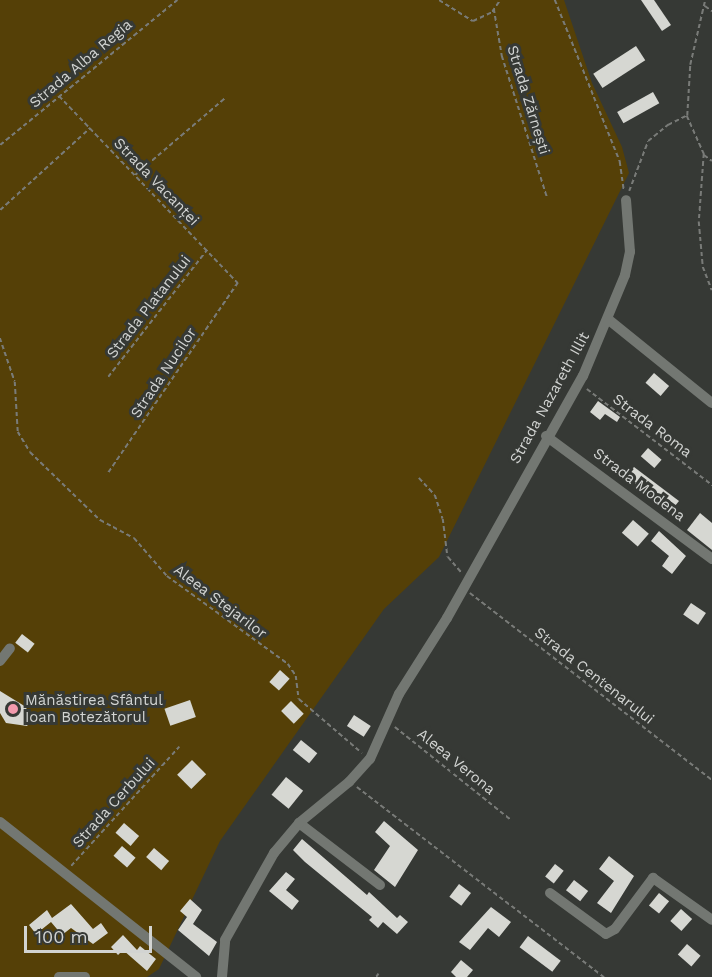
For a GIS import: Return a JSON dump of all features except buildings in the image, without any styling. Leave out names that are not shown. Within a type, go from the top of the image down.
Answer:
[{"type":"street","name":"Strada Nazareth Illit","points":[[222,977],[223,952],[234,920],[274,853],[299,823],[349,782],[370,759],[399,694],[466,583],[546,436],[579,383],[609,320],[630,252],[626,200]]},
{"type":"street","points":[[609,320],[712,403]]},
{"type":"street","name":"Strada Modena","points":[[546,436],[712,560]]},
{"type":"street","points":[[0,661],[10,648]]},
{"type":"street","points":[[0,822],[196,977]]},
{"type":"street","points":[[299,823],[380,885]]},
{"type":"street","points":[[550,893],[606,934],[615,929],[653,878],[712,920]]},
{"type":"street","points":[[59,977],[85,977]]},
{"type":"path","name":"Strada Alba Regia","points":[[0,146],[177,0]]},
{"type":"path","points":[[439,0],[473,21],[482,19],[494,9],[500,0]]},
{"type":"path","points":[[555,0],[620,162],[626,200]]},
{"type":"path","points":[[705,0],[690,65],[687,116],[704,154],[712,161]]},
{"type":"path","points":[[704,5],[712,11]]},
{"type":"path","name":"Strada Zărnești","points":[[494,9],[502,56],[547,197]]},
{"type":"path","name":"Strada Vacanței","points":[[59,96],[238,283]]},
{"type":"path","points":[[135,175],[225,98]]},
{"type":"path","points":[[626,200],[648,141],[668,124],[687,116]]},
{"type":"path","points":[[0,210],[90,128]]},
{"type":"path","points":[[704,154],[699,222],[703,267],[712,290]]},
{"type":"path","name":"Strada Platanului","points":[[108,377],[207,250]]},
{"type":"path","name":"Strada Nucilor","points":[[107,476],[238,283]]},
{"type":"path","name":"Aleea Stejarilor","points":[[0,338],[15,382],[18,432],[30,452],[100,520],[134,538],[167,576],[288,664],[296,676],[299,699],[370,759]]},
{"type":"path","name":"Strada Roma","points":[[579,383],[712,485]]},
{"type":"path","points":[[419,478],[435,495],[443,519],[448,557],[466,583]]},
{"type":"path","name":"Strada Centenarului","points":[[466,583],[712,780]]},
{"type":"path","name":"Aleea Verona","points":[[388,722],[511,820]]},
{"type":"path","name":"Strada Cerbului","points":[[64,873],[179,747]]},
{"type":"path","points":[[349,782],[603,977]]},
{"type":"shaded area","points":[[0,0],[564,0],[592,83],[622,147],[629,173],[439,557],[384,609],[220,841],[159,969],[147,977],[0,977]]},
{"type":"place","name":"Mănăstirea Sfântul Ioan Botezătorul","points":[[13,709]]}]
